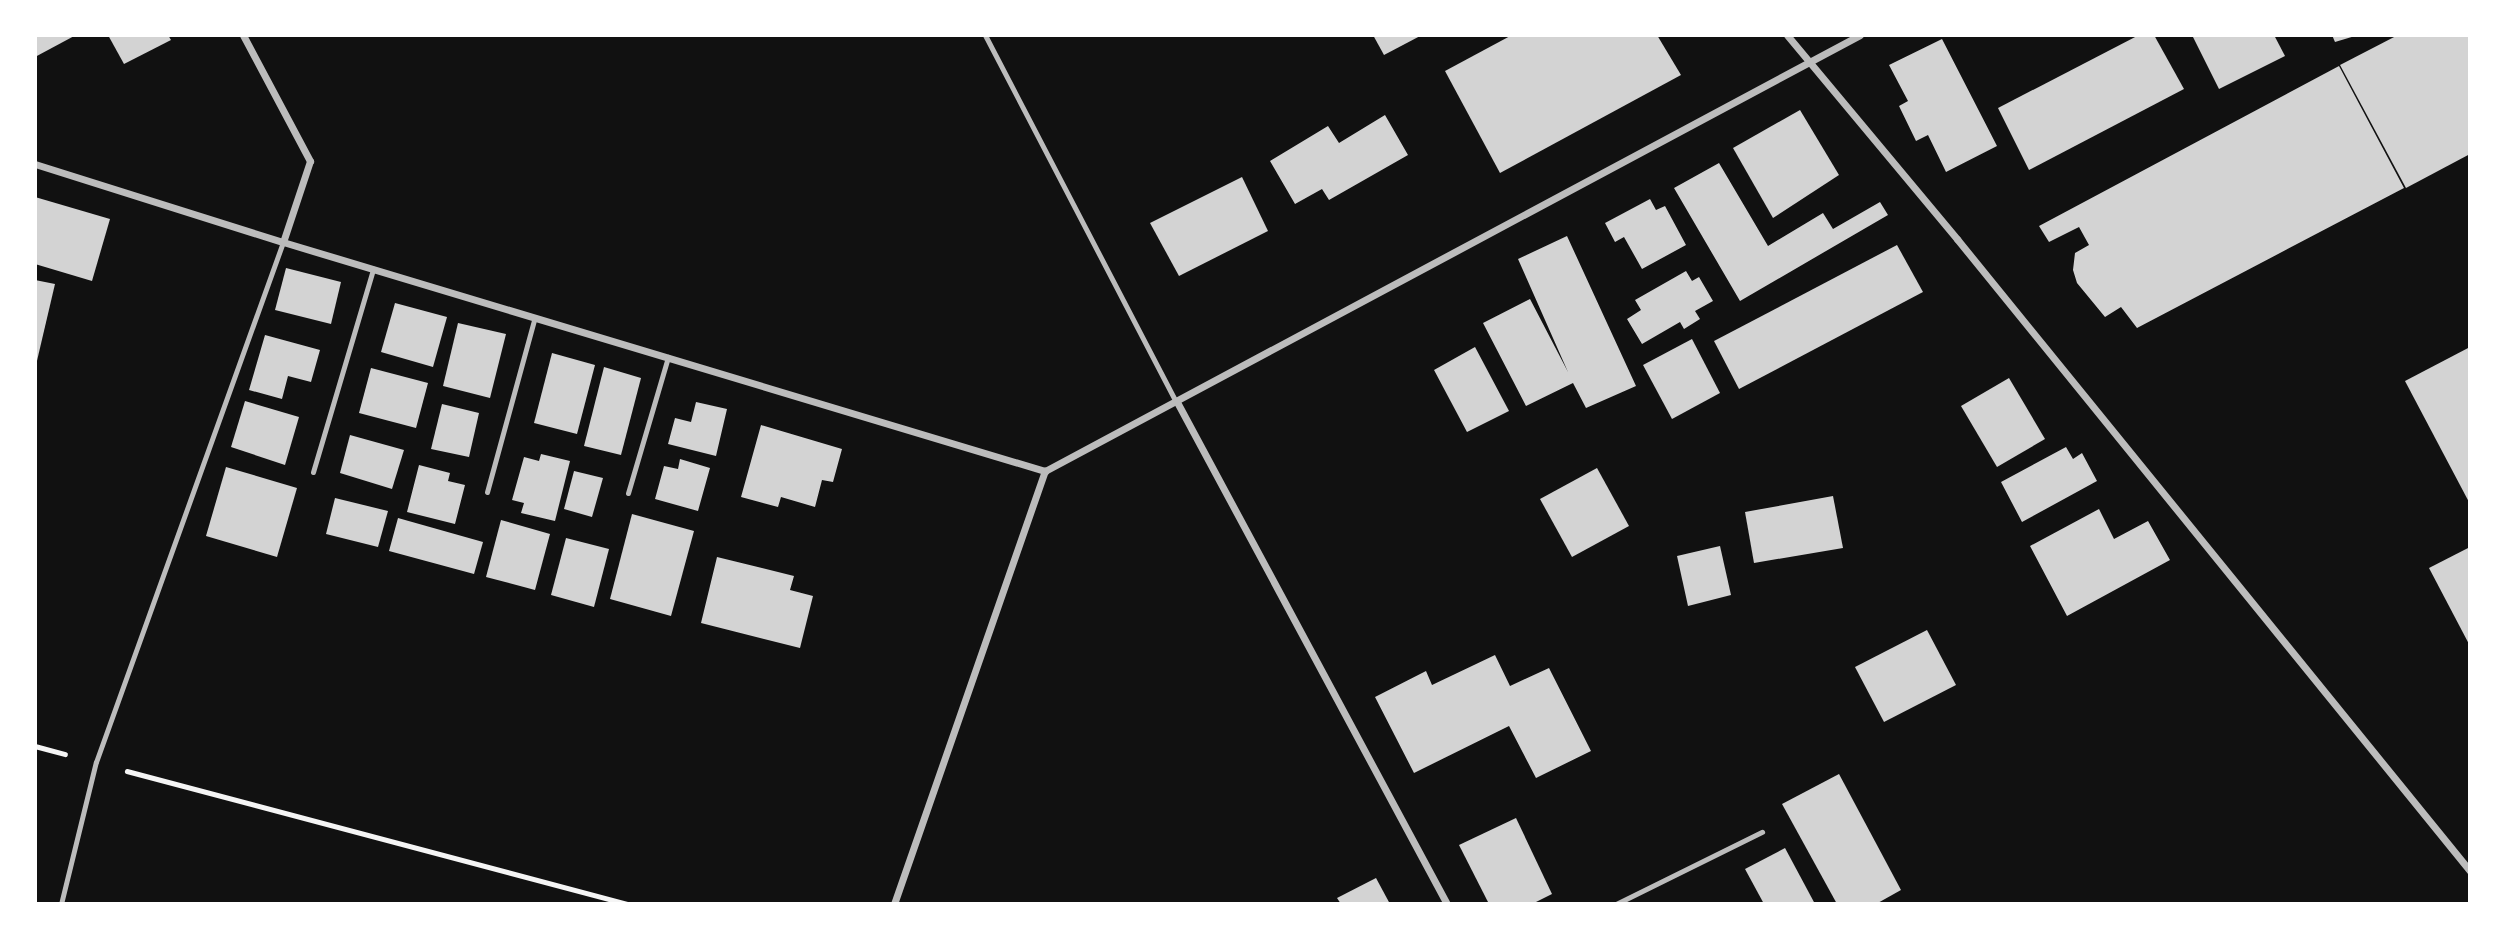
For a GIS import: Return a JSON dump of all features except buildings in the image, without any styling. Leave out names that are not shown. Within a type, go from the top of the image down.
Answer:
[{"type":"street","points":[[243,35],[310,161],[283,242]]},
{"type":"street","points":[[1787,35],[1975,260],[2470,871]]},
{"type":"street","points":[[894,904],[1045,471],[1860,35]]},
{"type":"street","points":[[35,164],[283,242],[1045,471]]},
{"type":"street","points":[[1177,402],[1447,904]]},
{"type":"lane","points":[[985,35],[1177,402]]},
{"type":"lane","points":[[61,904],[96,762],[283,242]]},
{"type":"lane","points":[[313,472],[373,269]]},
{"type":"lane","points":[[487,492],[536,317]]},
{"type":"lane","points":[[628,494],[668,357]]},
{"type":"lane","points":[[1616,904],[1762,832]]},
{"type":"path","points":[[35,746],[628,904]]}]
